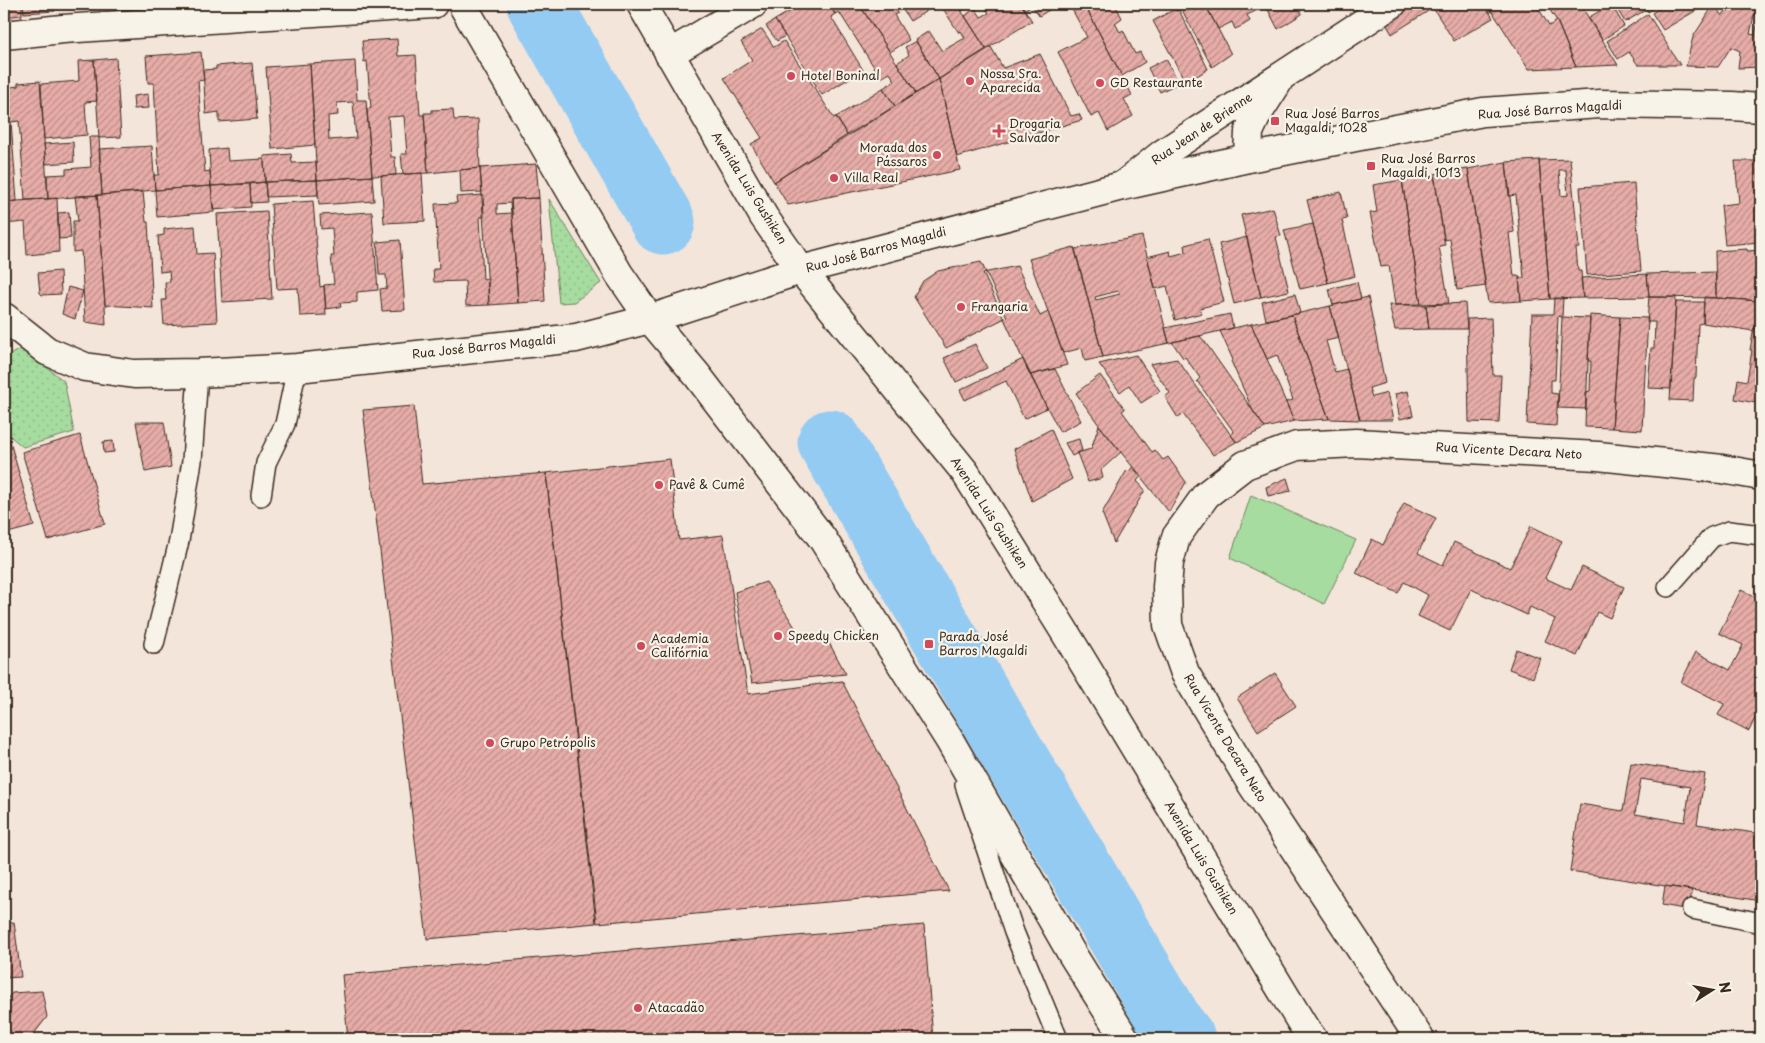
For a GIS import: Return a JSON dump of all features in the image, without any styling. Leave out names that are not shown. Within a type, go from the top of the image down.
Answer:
[{"type":"main road","points":[[4,35],[62,29],[432,4]]},
{"type":"main road","points":[[462,4],[619,274],[650,319],[711,393],[822,538],[950,741],[1072,954],[1125,1039]]},
{"type":"main road","name":"Avenida Luis Gushiken","points":[[641,4],[764,217],[801,270],[966,472],[1313,1039]]},
{"type":"main road","points":[[669,54],[753,4]]},
{"type":"main road","name":"Rua Jean de Brienne","points":[[1122,186],[1162,154],[1392,4]]},
{"type":"main road","name":"Rua Jean de Brienne","points":[[1248,158],[1250,132],[1257,115],[1283,75]]},
{"type":"main road","name":"Rua José Barros Magaldi","points":[[4,317],[47,351],[85,367],[134,374],[297,368],[576,338],[650,319],[801,270],[1122,186],[1248,158],[1483,112],[1600,104],[1761,108]]},
{"type":"main road","name":"Rua Vicente Decara Neto","points":[[1420,1039],[1251,783],[1185,673],[1168,625],[1167,587],[1169,563],[1176,537],[1206,495],[1245,465],[1298,446],[1356,443],[1598,456],[1722,469],[1761,476]]},
{"type":"lane","points":[[261,496],[266,463],[285,424],[297,368]]},
{"type":"lane","points":[[154,644],[179,541],[191,470],[198,373]]},
{"type":"lane","points":[[1668,587],[1712,537],[1729,531],[1761,535]]},
{"type":"lane","points":[[950,741],[1014,932],[1058,1039]]},
{"type":"lane","points":[[1692,909],[1761,923]]},
{"type":"green space","points":[[549,199],[601,283],[574,302],[559,303]]},
{"type":"green space","points":[[22,348],[64,381],[74,432],[23,447],[4,431],[4,358]]},
{"type":"green space","points":[[1251,495],[1356,540],[1324,604],[1230,558]]},
{"type":"building","points":[[4,4],[22,4],[22,15],[4,17]]},
{"type":"building","points":[[23,4],[54,4],[55,11],[24,13]]},
{"type":"building","points":[[70,4],[113,4],[113,5],[70,8]]},
{"type":"building","points":[[802,4],[829,4],[835,14],[831,17],[863,70],[822,95],[775,20]]},
{"type":"building","points":[[829,4],[859,4],[916,93],[895,106],[883,88],[895,81],[890,73],[881,78],[839,12],[835,14]]},
{"type":"building","points":[[859,4],[893,4],[898,13],[894,15],[909,40],[890,52]]},
{"type":"building","points":[[899,4],[938,4],[910,21]]},
{"type":"building","points":[[940,4],[957,4],[986,49],[939,79],[915,40],[929,31],[942,51],[965,38],[961,31],[959,33]]},
{"type":"building","points":[[957,4],[973,4],[962,11]]},
{"type":"building","points":[[983,4],[1021,4],[1032,21],[986,49],[965,16],[975,8],[981,17],[989,13]]},
{"type":"building","points":[[1021,4],[1052,4],[1054,7],[1039,16],[1032,5],[1025,10]]},
{"type":"building","points":[[1069,4],[1084,4],[1132,95],[1124,99],[1133,116],[1108,131],[1099,113],[1091,117],[1058,52],[1087,37]]},
{"type":"building","points":[[1084,4],[1115,4],[1122,18],[1115,23],[1120,32],[1123,30],[1135,54],[1140,52],[1145,62],[1122,76]]},
{"type":"building","points":[[1172,4],[1205,4],[1231,54],[1212,67],[1181,8],[1176,11]]},
{"type":"building","points":[[1205,4],[1260,4],[1262,8],[1247,15],[1250,21],[1242,26],[1235,29],[1232,22],[1218,29]]},
{"type":"building","points":[[1265,4],[1297,4],[1302,14],[1278,29]]},
{"type":"building","points":[[1403,4],[1484,4],[1493,18],[1454,41],[1433,8],[1392,34],[1382,17]]},
{"type":"building","points":[[1492,4],[1536,4],[1549,26],[1557,21],[1576,67],[1529,69],[1492,11],[1490,13],[1486,7]]},
{"type":"building","points":[[1546,4],[1580,4],[1618,65],[1576,67],[1557,21]]},
{"type":"building","points":[[1611,4],[1624,26],[1602,40],[1588,18]]},
{"type":"building","points":[[1619,4],[1639,4],[1644,11],[1625,22],[1615,6]]},
{"type":"building","points":[[1643,4],[1660,4],[1648,12]]},
{"type":"building","points":[[1666,4],[1707,4],[1663,30],[1652,13]]},
{"type":"building","points":[[1708,4],[1726,4],[1718,10],[1722,16],[1731,4],[1750,4],[1759,9],[1761,4],[1761,67],[1738,68],[1740,51],[1731,47],[1718,67],[1686,66],[1693,37],[1711,9]],"holes":[[[1754,15],[1759,16],[1755,35],[1750,34]]]},
{"type":"building","points":[[1175,9],[1176,11],[1179,10],[1208,69],[1186,83],[1153,21]]},
{"type":"building","points":[[1648,14],[1680,65],[1638,65],[1629,52],[1618,59],[1607,41]]},
{"type":"building","points":[[775,20],[785,36],[777,41],[766,26]]},
{"type":"building","points":[[762,29],[774,47],[784,41],[847,135],[774,182],[751,144],[762,138],[724,78],[752,60],[741,42]]},
{"type":"building","points":[[397,39],[398,56],[416,55],[420,115],[424,115],[428,173],[403,174],[401,154],[407,154],[404,116],[388,117],[391,157],[395,157],[396,175],[372,176],[367,109],[371,108],[367,61],[364,62],[362,41]]},
{"type":"building","points":[[916,41],[939,79],[916,93],[897,63],[909,55],[905,47]]},
{"type":"building","points":[[991,47],[1003,68],[1040,54],[1071,116],[1079,114],[1082,120],[957,157],[939,79]]},
{"type":"building","points":[[201,52],[204,80],[198,81],[205,172],[210,171],[211,186],[155,190],[154,175],[159,175],[154,83],[148,83],[146,56]]},
{"type":"building","points":[[116,58],[121,137],[99,138],[94,60]]},
{"type":"building","points":[[1166,59],[1179,83],[1160,92],[1148,68]]},
{"type":"building","points":[[94,60],[97,101],[85,102],[87,135],[44,139],[41,84],[79,81],[78,61]]},
{"type":"building","points":[[355,61],[357,100],[366,100],[372,176],[317,180],[310,64]],"holes":[[[353,102],[356,138],[329,140],[328,116],[338,115],[337,103]]]},
{"type":"building","points":[[252,63],[257,119],[219,122],[219,112],[206,114],[203,70],[216,69],[216,66]]},
{"type":"building","points":[[310,64],[315,145],[272,149],[266,67]]},
{"type":"building","points":[[939,79],[960,170],[788,205],[774,182]]},
{"type":"building","points":[[40,81],[48,199],[25,200],[19,121],[11,122],[17,201],[4,202],[4,88],[18,86],[18,83]]},
{"type":"building","points":[[883,88],[895,106],[847,135],[836,117]]},
{"type":"building","points":[[148,94],[149,108],[134,109],[133,96]]},
{"type":"building","points":[[453,109],[454,120],[478,119],[480,168],[428,173],[424,113],[432,113],[432,110]]},
{"type":"building","points":[[89,137],[99,137],[102,195],[48,199],[47,175],[66,174],[66,169],[91,167]]},
{"type":"building","points":[[73,142],[74,162],[46,164],[44,144]]},
{"type":"building","points":[[152,146],[155,190],[102,195],[99,149]]},
{"type":"building","points":[[227,148],[228,161],[264,159],[265,182],[211,186],[209,150]]},
{"type":"building","points":[[291,154],[292,163],[316,162],[317,180],[265,182],[264,156]]},
{"type":"building","points":[[1570,159],[1579,248],[1576,248],[1578,271],[1581,271],[1583,298],[1550,299],[1539,160]],"holes":[[[1559,170],[1566,170],[1568,195],[1561,196]]]},
{"type":"building","points":[[1539,160],[1550,299],[1521,301],[1519,278],[1524,278],[1516,195],[1509,196],[1506,162]]},
{"type":"building","points":[[1735,161],[1761,161],[1761,242],[1725,245],[1721,205],[1739,203]]},
{"type":"building","points":[[1506,162],[1514,232],[1509,233],[1514,276],[1519,276],[1521,301],[1488,303],[1468,169]]},
{"type":"building","points":[[536,164],[539,198],[511,199],[518,303],[489,305],[480,168]],"holes":[[[510,203],[511,213],[497,214],[497,204]]]},
{"type":"building","points":[[480,168],[482,192],[461,193],[460,170]]},
{"type":"building","points":[[1468,169],[1486,286],[1457,290],[1450,239],[1444,240],[1434,174]]},
{"type":"building","points":[[422,173],[425,221],[384,223],[381,176]]},
{"type":"building","points":[[1434,174],[1445,245],[1439,246],[1449,303],[1421,304],[1402,180]]},
{"type":"building","points":[[372,176],[374,201],[319,205],[317,180]]},
{"type":"building","points":[[317,180],[318,195],[266,197],[265,182]]},
{"type":"building","points":[[1402,180],[1421,304],[1395,305],[1389,266],[1381,267],[1370,213],[1377,212],[1373,185]]},
{"type":"building","points":[[265,182],[267,202],[251,203],[250,184]]},
{"type":"building","points":[[1634,183],[1641,271],[1587,275],[1580,187]]},
{"type":"building","points":[[250,184],[251,207],[213,210],[211,186]]},
{"type":"building","points":[[211,186],[214,212],[157,217],[155,190]]},
{"type":"building","points":[[143,192],[146,222],[148,222],[153,308],[105,305],[97,195]]},
{"type":"building","points":[[1341,192],[1347,219],[1342,220],[1355,276],[1328,283],[1307,200]]},
{"type":"building","points":[[97,195],[106,325],[85,322],[81,251],[73,252],[73,221],[78,221],[75,196]]},
{"type":"building","points":[[483,195],[484,217],[480,217],[483,279],[488,278],[489,305],[466,306],[465,281],[434,282],[433,269],[439,269],[435,204],[457,203],[456,197]]},
{"type":"building","points":[[57,198],[59,252],[27,255],[25,222],[4,224],[4,202]]},
{"type":"building","points":[[539,198],[545,301],[518,303],[511,199]]},
{"type":"building","points":[[313,201],[320,287],[324,286],[326,315],[300,316],[298,288],[277,289],[271,204]]},
{"type":"building","points":[[1273,208],[1281,236],[1276,237],[1289,291],[1261,297],[1241,215]]},
{"type":"building","points":[[267,211],[272,299],[222,302],[217,214]]},
{"type":"building","points":[[69,212],[71,238],[59,239],[58,213]]},
{"type":"building","points":[[372,212],[378,290],[357,292],[357,302],[340,303],[341,307],[326,309],[324,285],[334,284],[331,256],[334,256],[332,228],[321,229],[320,215]]},
{"type":"building","points":[[1313,224],[1328,283],[1300,289],[1284,230]]},
{"type":"building","points":[[195,226],[197,254],[213,253],[217,322],[164,325],[162,300],[166,300],[165,282],[170,282],[169,271],[160,272],[158,236],[164,235],[164,229]]},
{"type":"building","points":[[1142,236],[1169,343],[1103,357],[1075,249]],"holes":[[[1118,291],[1120,294],[1096,300],[1095,297]]]},
{"type":"building","points":[[1247,237],[1261,297],[1234,304],[1219,244]]},
{"type":"building","points":[[1208,239],[1224,302],[1200,308],[1202,313],[1175,320],[1167,286],[1155,289],[1147,257],[1170,251],[1171,256],[1186,252],[1185,245]]},
{"type":"building","points":[[400,240],[405,310],[382,311],[380,289],[387,288],[386,275],[379,275],[377,242]]},
{"type":"building","points":[[1074,247],[1103,357],[1085,361],[1082,348],[1063,353],[1029,259]]},
{"type":"building","points":[[1747,249],[1747,251],[1761,250],[1761,301],[1716,298],[1715,251]]},
{"type":"building","name":"Frangaria","points":[[981,262],[1007,317],[946,348],[914,297],[923,281],[938,271]]},
{"type":"building","points":[[1017,266],[1040,316],[1048,312],[1067,365],[1030,375],[983,273]]},
{"type":"building","points":[[60,271],[61,294],[42,295],[40,293],[38,273]]},
{"type":"building","points":[[1716,272],[1716,298],[1649,297],[1647,274]]},
{"type":"building","points":[[1647,274],[1649,297],[1583,298],[1581,278]]},
{"type":"building","points":[[1357,282],[1361,299],[1333,305],[1329,289]]},
{"type":"building","points":[[68,287],[83,291],[75,319],[62,314]]},
{"type":"building","points":[[1295,294],[1300,313],[1266,320],[1262,302]]},
{"type":"building","points":[[1368,297],[1385,383],[1369,388],[1372,397],[1387,393],[1393,420],[1360,420],[1330,306]]},
{"type":"building","points":[[1649,297],[1676,297],[1671,389],[1648,388],[1651,348],[1654,348],[1655,322],[1647,322]]},
{"type":"building","points":[[1704,297],[1761,301],[1761,329],[1754,328],[1753,331],[1703,323]]},
{"type":"building","points":[[1554,298],[1563,298],[1562,317],[1558,316],[1555,380],[1551,380],[1551,393],[1558,394],[1556,426],[1527,424],[1532,314],[1553,314]]},
{"type":"building","points":[[1676,302],[1704,302],[1703,323],[1698,324],[1696,378],[1694,378],[1693,401],[1670,400]]},
{"type":"building","points":[[1465,303],[1467,329],[1429,329],[1426,305]]},
{"type":"building","points":[[1389,305],[1426,305],[1429,329],[1395,330]]},
{"type":"building","points":[[1330,306],[1339,338],[1326,341],[1335,372],[1347,369],[1360,420],[1329,419],[1292,315]]},
{"type":"building","points":[[1230,314],[1233,328],[1169,343],[1165,328]]},
{"type":"building","points":[[1292,315],[1329,419],[1294,421],[1286,402],[1293,400],[1277,355],[1267,359],[1251,324]]},
{"type":"building","points":[[1590,315],[1620,317],[1612,428],[1585,427],[1586,392],[1590,391],[1591,361],[1588,361]]},
{"type":"building","points":[[1562,317],[1590,318],[1586,409],[1558,408]]},
{"type":"building","points":[[1620,317],[1648,318],[1642,430],[1612,428]]},
{"type":"building","points":[[1491,318],[1493,375],[1501,375],[1499,423],[1469,422],[1467,319]]},
{"type":"building","points":[[1251,324],[1294,421],[1265,428],[1253,411],[1220,331]]},
{"type":"building","points":[[1754,328],[1761,329],[1761,404],[1735,399],[1738,379],[1747,381]]},
{"type":"building","points":[[1200,336],[1265,428],[1237,442],[1231,435],[1234,432],[1197,381],[1200,378],[1172,342]]},
{"type":"building","points":[[975,344],[987,368],[956,382],[944,358]]},
{"type":"building","points":[[1136,355],[1160,391],[1141,403],[1129,385],[1120,392],[1099,364]]},
{"type":"building","points":[[1023,359],[1047,408],[1024,419],[1006,381],[965,400],[960,390]]},
{"type":"building","points":[[1177,359],[1236,442],[1213,455],[1183,414],[1178,418],[1165,397],[1170,393],[1150,364]]},
{"type":"building","points":[[1055,369],[1081,421],[1060,432],[1030,375]]},
{"type":"building","points":[[1100,375],[1125,409],[1122,411],[1152,452],[1155,450],[1163,460],[1168,457],[1186,482],[1169,512],[1099,425],[1076,393]]},
{"type":"building","points":[[1408,391],[1413,416],[1400,419],[1395,394]]},
{"type":"building","name":"Grupo Petrópolis","points":[[414,406],[422,484],[546,473],[596,923],[427,939],[363,410]]},
{"type":"building","points":[[136,422],[164,422],[171,467],[145,472]]},
{"type":"building","points":[[1099,425],[1121,452],[1101,470],[1103,478],[1088,482],[1077,453],[1091,449]]},
{"type":"building","points":[[1051,429],[1072,479],[1032,501],[1014,449]]},
{"type":"building","points":[[80,435],[105,524],[48,540],[22,452]]},
{"type":"building","points":[[9,438],[34,526],[4,534],[4,439]]},
{"type":"building","points":[[1079,439],[1082,451],[1072,456],[1065,443]]},
{"type":"building","points":[[113,441],[114,452],[104,453],[103,442]]},
{"type":"building","points":[[670,459],[679,540],[723,535],[748,694],[842,681],[949,891],[597,923],[546,473]]},
{"type":"building","points":[[1133,466],[1141,476],[1137,481],[1145,490],[1114,543],[1102,513],[1127,470],[1129,472]]},
{"type":"building","points":[[1287,478],[1291,491],[1268,496],[1266,487]]},
{"type":"building","points":[[1404,503],[1436,518],[1418,553],[1443,565],[1454,542],[1510,568],[1531,526],[1562,541],[1545,578],[1571,590],[1582,567],[1624,587],[1610,618],[1597,612],[1577,656],[1545,641],[1555,619],[1530,607],[1527,615],[1471,589],[1450,631],[1418,616],[1428,595],[1404,582],[1398,593],[1356,573],[1372,539],[1383,545]]},
{"type":"building","name":"Speedy Chicken","points":[[766,582],[798,632],[827,639],[846,674],[752,683],[735,592]]},
{"type":"building","points":[[1741,590],[1761,600],[1761,706],[1749,731],[1718,715],[1724,704],[1681,682],[1696,652],[1730,670],[1743,645],[1719,633]]},
{"type":"building","points":[[1516,649],[1540,658],[1533,678],[1509,669]]},
{"type":"building","points":[[1275,673],[1296,706],[1258,731],[1237,698]]},
{"type":"building","points":[[1631,763],[1705,774],[1697,824],[1761,834],[1761,901],[1570,871],[1580,804],[1623,811]],"holes":[[[1641,779],[1690,787],[1685,822],[1635,814]]]},
{"type":"building","points":[[1665,886],[1692,890],[1689,910],[1662,905]]},
{"type":"building","points":[[14,922],[21,977],[4,978],[4,924]]},
{"type":"building","name":"Atacadão","points":[[924,925],[933,1039],[348,1039],[342,975]]},
{"type":"building","points":[[42,991],[47,1017],[30,1039],[4,1039],[4,1003],[12,993]]},
{"type":"waterway","points":[[539,4],[663,222]]},
{"type":"waterway","points":[[830,442],[1172,1025],[1183,1039]]},
{"type":"place","name":"Hotel Boninal","points":[[791,76]]},
{"type":"place","name":"Nossa Sra. Aparecida","points":[[970,81]]},
{"type":"place","name":"GD Restaurante","points":[[1100,83]]},
{"type":"place","name":"Rua José Barros Magaldi, 1028","points":[[1275,121]]},
{"type":"place","name":"Drogaria Salvador","points":[[999,131]]},
{"type":"place","name":"Morada dos Pássaros","points":[[937,155]]},
{"type":"place","name":"Rua José Barros Magaldi, 1013","points":[[1371,166]]},
{"type":"place","name":"Villa Real","points":[[834,178]]},
{"type":"place","name":"Frangaria","points":[[961,307]]},
{"type":"place","name":"Pavê & Cumê","points":[[659,485]]},
{"type":"place","name":"Speedy Chicken","points":[[778,636]]},
{"type":"place","name":"Parada José Barros Magaldi","points":[[929,644]]},
{"type":"place","name":"Academia Califórnia","points":[[641,646]]},
{"type":"place","name":"Grupo Petrópolis","points":[[490,743]]},
{"type":"place","name":"Atacadão","points":[[638,1008]]}]
